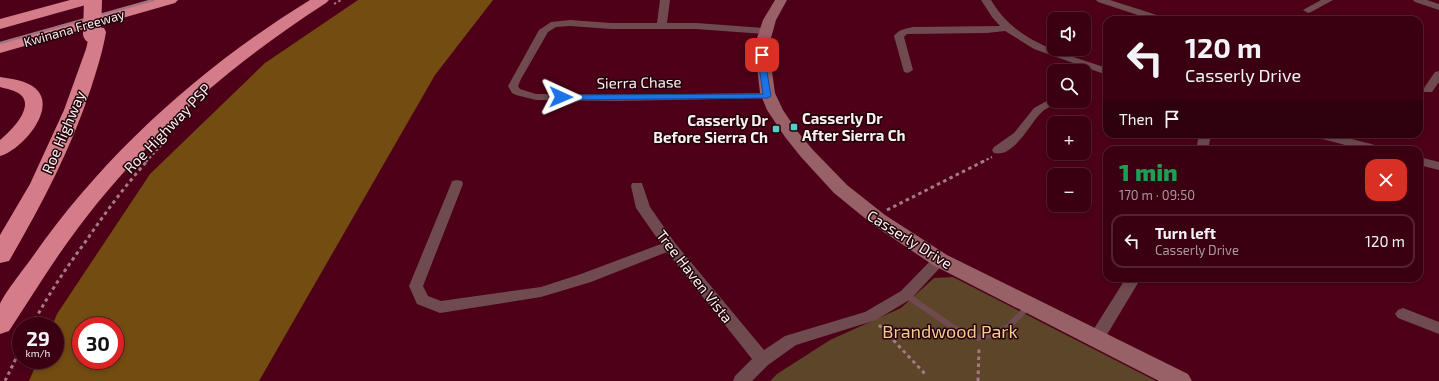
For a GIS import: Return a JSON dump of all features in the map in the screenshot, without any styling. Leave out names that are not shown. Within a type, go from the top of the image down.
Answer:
[{"type":"highway","points":[[0,24],[88,0]]},
{"type":"highway","points":[[93,0],[95,33]]},
{"type":"highway","points":[[95,33],[100,0]]},
{"type":"highway","name":"Kwinana Freeway","points":[[0,34],[122,0]]},
{"type":"highway","name":"Kwinana Freeway","points":[[0,48],[170,0]]},
{"type":"highway","points":[[0,324],[24,287],[70,223],[115,168],[138,144],[182,102],[226,65],[269,33],[326,3]]},
{"type":"highway","name":"Roe Highway","points":[[0,255],[41,184],[74,110],[90,66],[95,33]]},
{"type":"highway","points":[[0,82],[20,87],[29,92],[34,100],[35,109],[31,120],[22,131],[0,150]]},
{"type":"street","points":[[662,25],[665,0]]},
{"type":"street","name":"Casserly Drive","points":[[781,0],[770,18],[762,43],[762,66],[768,96],[784,124],[797,142],[834,184],[875,218],[916,246],[940,260],[1180,381]]},
{"type":"street","points":[[986,0],[997,19],[1006,28],[1029,42],[1103,71]]},
{"type":"street","points":[[1101,0],[1150,16]]},
{"type":"street","points":[[1308,10],[1328,0]]},
{"type":"street","points":[[1418,0],[1439,7]]},
{"type":"street","name":"Sierra Chase","points":[[765,31],[662,25],[611,26],[570,23],[554,24],[544,30],[513,86],[520,94],[536,96],[616,98],[768,96]]},
{"type":"street","points":[[908,70],[899,36],[904,32],[913,30],[987,30],[1006,28]]},
{"type":"street","points":[[1091,72],[1096,68]]},
{"type":"street","points":[[1428,90],[1439,74]]},
{"type":"street","points":[[998,150],[1018,136],[1038,110],[1047,104]]},
{"type":"street","points":[[1333,138],[1364,146]]},
{"type":"street","points":[[1423,161],[1439,166]]},
{"type":"street","points":[[457,184],[416,286],[422,300],[440,306],[540,292],[586,278],[670,246]]},
{"type":"street","name":"Tree Haven Vista","points":[[637,186],[643,208],[670,246],[762,360]]},
{"type":"street","points":[[741,381],[762,360],[791,340],[870,316],[906,295],[940,260]]},
{"type":"street","points":[[1096,339],[1132,282]]},
{"type":"street","points":[[1403,314],[1439,328]]},
{"type":"lane","points":[[906,295],[954,328],[978,338],[997,333],[1008,327],[1029,306]]},
{"type":"path","points":[[326,3],[341,0]]},
{"type":"path","name":"Roe Highway PSP","points":[[37,317],[66,267],[101,218],[143,164],[167,139]]},
{"type":"path","points":[[884,212],[991,158],[998,150]]},
{"type":"path","points":[[870,316],[927,376]]},
{"type":"path","points":[[978,338],[980,347],[978,381]]},
{"type":"path","points":[[5,381],[12,367]]},
{"type":"green space","name":"Brandwood Park","points":[[953,277],[1156,381],[770,381],[777,374],[830,340],[901,308],[934,278]]},
{"type":"shaded area","points":[[358,0],[493,0],[435,75],[259,381],[29,381],[34,369],[64,369],[64,317],[56,317],[57,314],[150,174],[265,63]]},
{"type":"railway","points":[[0,43],[153,0]]},
{"type":"place","name":"Casserly Dr After Sierra Ch","points":[[794,127]]},
{"type":"place","name":"Casserly Dr Before Sierra Ch","points":[[776,129]]},
{"type":"route","points":[[561,97],[616,98],[673,96],[768,96],[766,79],[762,66],[762,55]]}]
